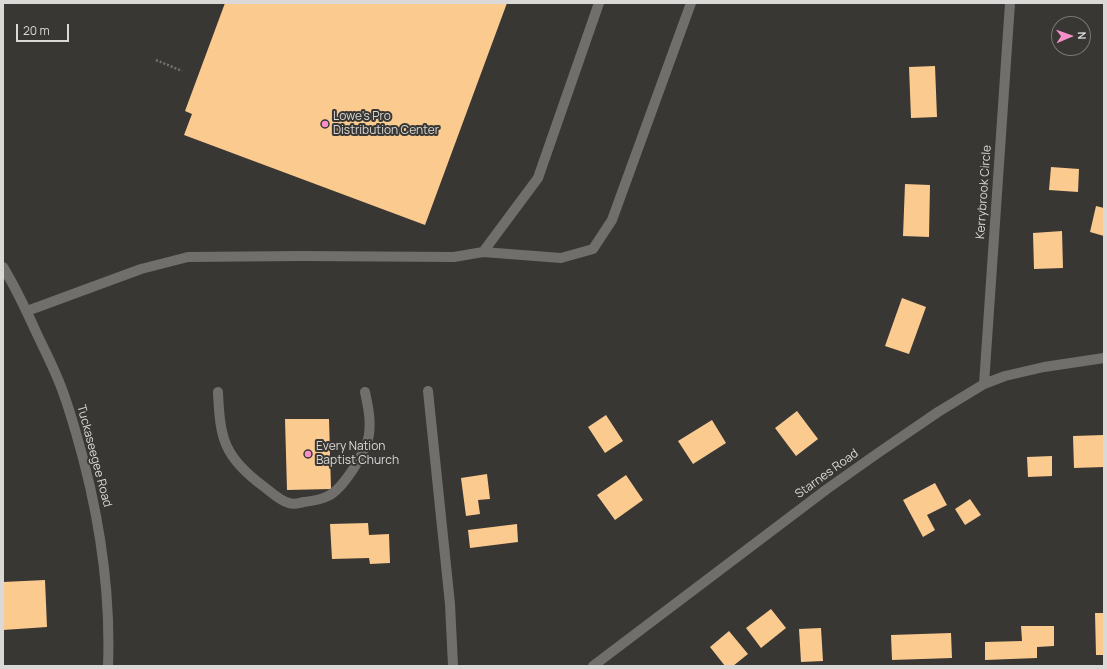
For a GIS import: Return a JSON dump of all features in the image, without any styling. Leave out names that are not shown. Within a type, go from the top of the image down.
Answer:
[{"type":"street","points":[[483,252],[538,178],[599,3]]},
{"type":"street","points":[[27,311],[141,269],[188,257],[454,257],[483,252],[561,258],[593,249],[612,220],[690,3]]},
{"type":"street","name":"Kerrybrook Circle","points":[[984,384],[1010,3]]},
{"type":"street","name":"Tuckaseegee Road","points":[[3,267],[27,311],[64,393],[85,464],[95,509],[102,552],[107,597],[108,666]]},
{"type":"street","name":"Starnes Road","points":[[593,666],[859,466],[938,412],[984,384],[1005,376],[1044,367],[1104,358]]},
{"type":"street","points":[[428,391],[450,604],[453,666]]},
{"type":"street","points":[[218,392],[221,429],[232,456],[259,483],[289,503],[297,504],[328,496],[346,480],[366,446],[369,434],[370,421],[365,392]]},
{"type":"path","points":[[156,60],[182,71]]},
{"type":"building","name":"Lowe's Pro Distribution Center","points":[[225,3],[507,3],[425,225],[184,135],[192,114],[185,111]]},
{"type":"building","points":[[935,66],[937,117],[911,118],[909,67]]},
{"type":"building","points":[[1051,167],[1079,169],[1078,192],[1049,190]]},
{"type":"building","points":[[905,184],[930,185],[929,237],[903,236]]},
{"type":"building","points":[[1096,206],[1104,208],[1104,236],[1090,232]]},
{"type":"building","points":[[1062,231],[1063,268],[1034,269],[1033,233]]},
{"type":"building","points":[[902,298],[926,307],[909,354],[885,346]]},
{"type":"building","points":[[797,411],[818,439],[796,456],[775,428]]},
{"type":"building","points":[[606,415],[623,441],[605,453],[588,427]]},
{"type":"building","name":"Every Nation Baptist Church","points":[[285,419],[329,419],[331,489],[287,490]]},
{"type":"building","points":[[712,420],[726,443],[693,464],[678,441]]},
{"type":"building","points":[[1104,435],[1104,467],[1074,468],[1073,436]]},
{"type":"building","points":[[1052,456],[1052,476],[1028,477],[1027,457]]},
{"type":"building","points":[[487,474],[490,499],[478,500],[480,514],[466,516],[461,478]]},
{"type":"building","points":[[626,475],[643,500],[615,520],[597,495]]},
{"type":"building","points":[[935,483],[947,505],[927,515],[935,530],[923,537],[903,500]]},
{"type":"building","points":[[970,499],[981,515],[965,525],[955,509]]},
{"type":"building","points":[[368,523],[369,535],[389,534],[390,563],[370,564],[369,558],[332,559],[330,524]]},
{"type":"building","points":[[517,524],[518,542],[470,548],[468,530]]},
{"type":"building","points":[[45,580],[47,627],[3,630],[3,582]]},
{"type":"building","points":[[771,609],[786,628],[761,648],[746,628]]},
{"type":"building","points":[[1095,613],[1104,613],[1104,655],[1096,655]]},
{"type":"building","points":[[1021,626],[1054,626],[1054,646],[1037,647],[1037,658],[985,660],[985,642],[1022,641]]},
{"type":"building","points":[[821,628],[823,661],[801,662],[799,629]]},
{"type":"building","points":[[729,631],[748,654],[733,666],[725,666],[710,647]]},
{"type":"building","points":[[951,633],[952,658],[892,660],[891,635]]},
{"type":"place","name":"Lowe's Pro Distribution Center","points":[[325,124]]},
{"type":"place","name":"Every Nation Baptist Church","points":[[308,454]]}]
